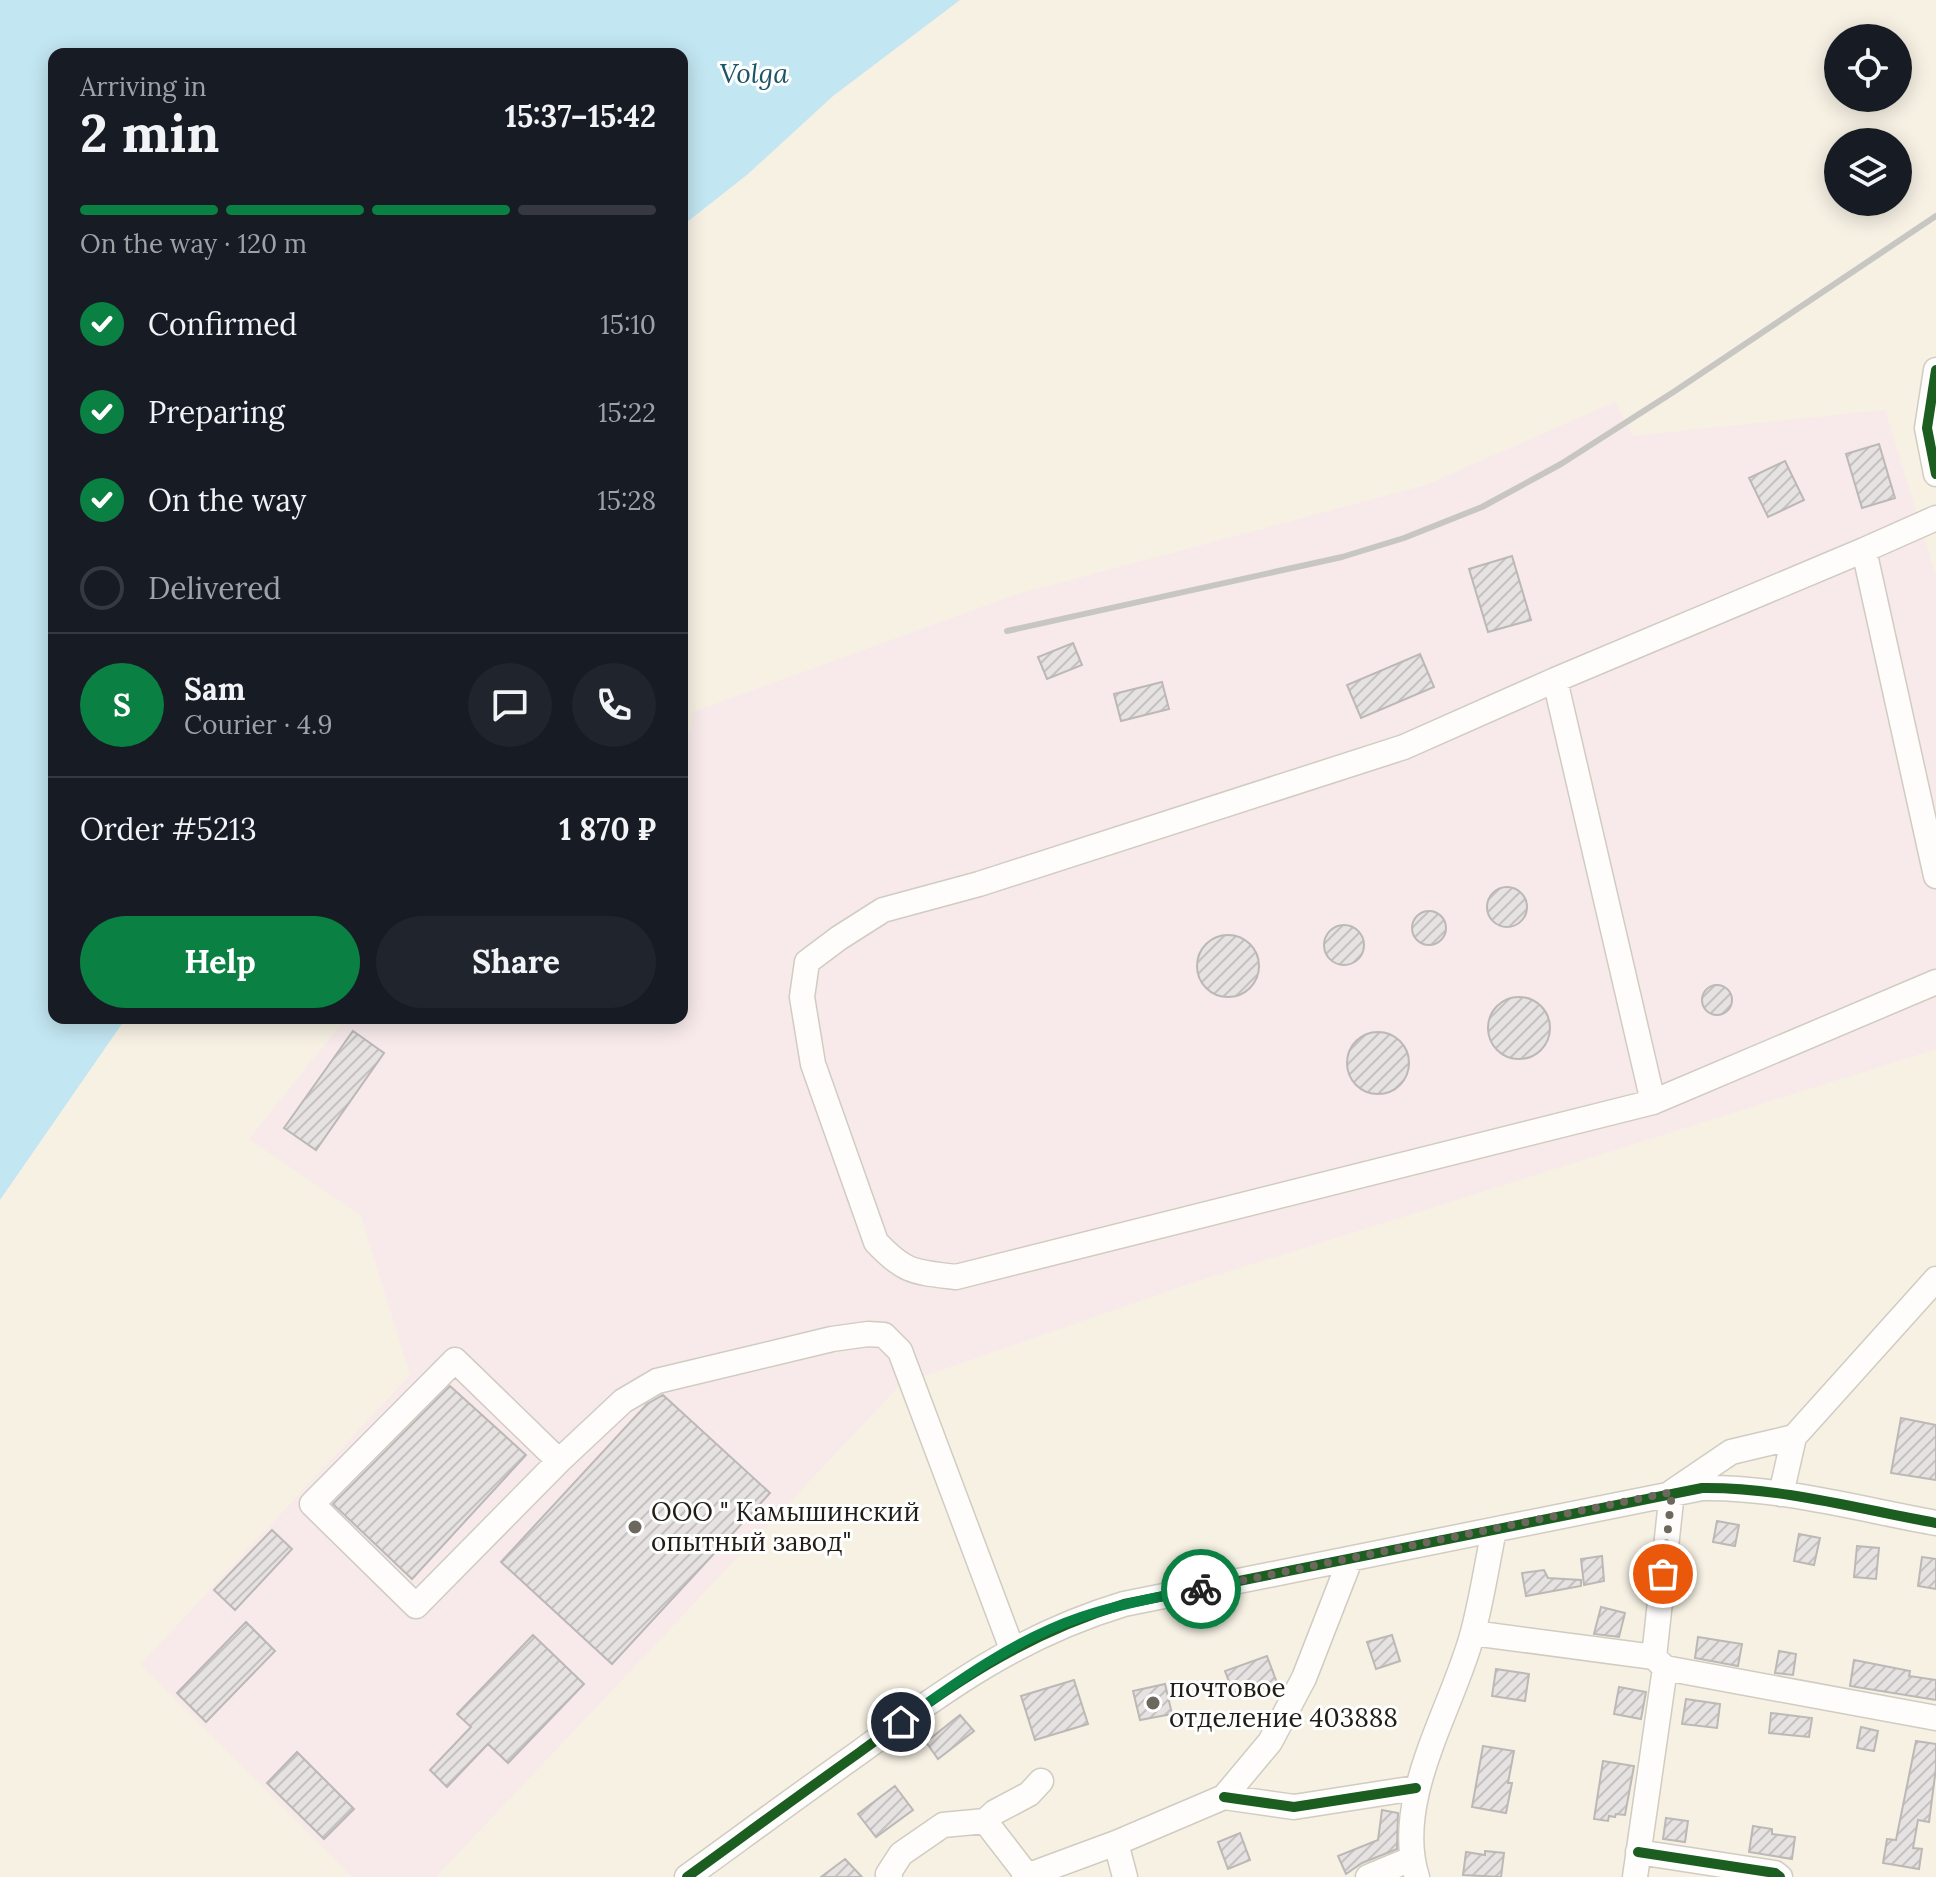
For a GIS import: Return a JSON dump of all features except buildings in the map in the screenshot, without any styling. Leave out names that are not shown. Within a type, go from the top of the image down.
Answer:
[{"type":"street","points":[[1936,370],[1927,428],[1936,474]]},
{"type":"street","points":[[1928,521],[1404,747],[979,884],[883,910],[807,962],[802,997],[813,1064],[876,1242],[896,1264],[921,1273],[956,1277],[1653,1102],[1936,982]]},
{"type":"street","points":[[1864,550],[1936,876]]},
{"type":"street","points":[[1555,680],[1653,1102]]},
{"type":"street","points":[[1781,1494],[1794,1437],[1936,1279]]},
{"type":"street","points":[[559,1461],[455,1360],[312,1504],[416,1606],[559,1461],[623,1401],[657,1381],[832,1339],[884,1335],[900,1351],[1012,1649]]},
{"type":"street","points":[[1672,1492],[1731,1452],[1794,1437]]},
{"type":"street","points":[[687,1877],[948,1688],[1012,1649],[1079,1617],[1124,1604],[1672,1492],[1734,1487],[1936,1523]]},
{"type":"street","points":[[1635,1877],[1659,1662],[1672,1492]]},
{"type":"street","points":[[1368,1877],[1414,1868],[1416,1788],[1473,1633],[1494,1530]]},
{"type":"street","points":[[985,1821],[1025,1876],[1116,1843],[1224,1797],[1270,1742],[1277,1729],[1304,1678],[1350,1560]]},
{"type":"street","points":[[1473,1633],[1659,1662],[1936,1718]]},
{"type":"street","points":[[890,1877],[888,1874],[901,1854],[943,1825],[985,1821],[995,1812],[1029,1794],[1041,1781]]},
{"type":"street","points":[[1224,1797],[1294,1807],[1416,1788]]},
{"type":"street","points":[[1116,1843],[1125,1877]]},
{"type":"street","points":[[1638,1852],[1775,1873],[1780,1877]]},
{"type":"shaded area","points":[[1615,402],[1633,436],[1885,410],[1936,576],[1936,1049],[1192,1283],[901,1384],[436,1877],[352,1877],[141,1664],[410,1375],[361,1216],[249,1139],[341,1024],[688,1024],[688,732],[693,712],[1018,594],[1426,485]]},
{"type":"water","name":"Volga","points":[[0,0],[960,0],[833,96],[748,174],[688,221],[688,48],[48,48],[48,1024],[122,1024],[0,1200]]},
{"type":"railway","points":[[1007,631],[1342,557],[1404,538],[1482,507],[1561,464],[1675,391],[1936,216]]},
{"type":"cycle path","points":[[1936,370],[1927,428],[1936,474]]},
{"type":"cycle path","points":[[687,1877],[954,1685],[1050,1632],[1124,1604],[1702,1488],[1790,1495],[1936,1523]]},
{"type":"cycle path","points":[[1224,1797],[1294,1807],[1416,1788]]},
{"type":"cycle path","points":[[1638,1852],[1775,1873],[1780,1877]]},
{"type":"way so far","points":[[1201,1589],[1672,1492],[1663,1574]]},
{"type":"place","name":"ООО \" Камышинский опытный завод\"","points":[[635,1527]]},
{"type":"place","name":"почтовое отделение 403888","points":[[1153,1703]]},
{"type":"route","points":[[901,1722],[948,1688],[1044,1632],[1079,1617],[1124,1604],[1201,1589]]}]
